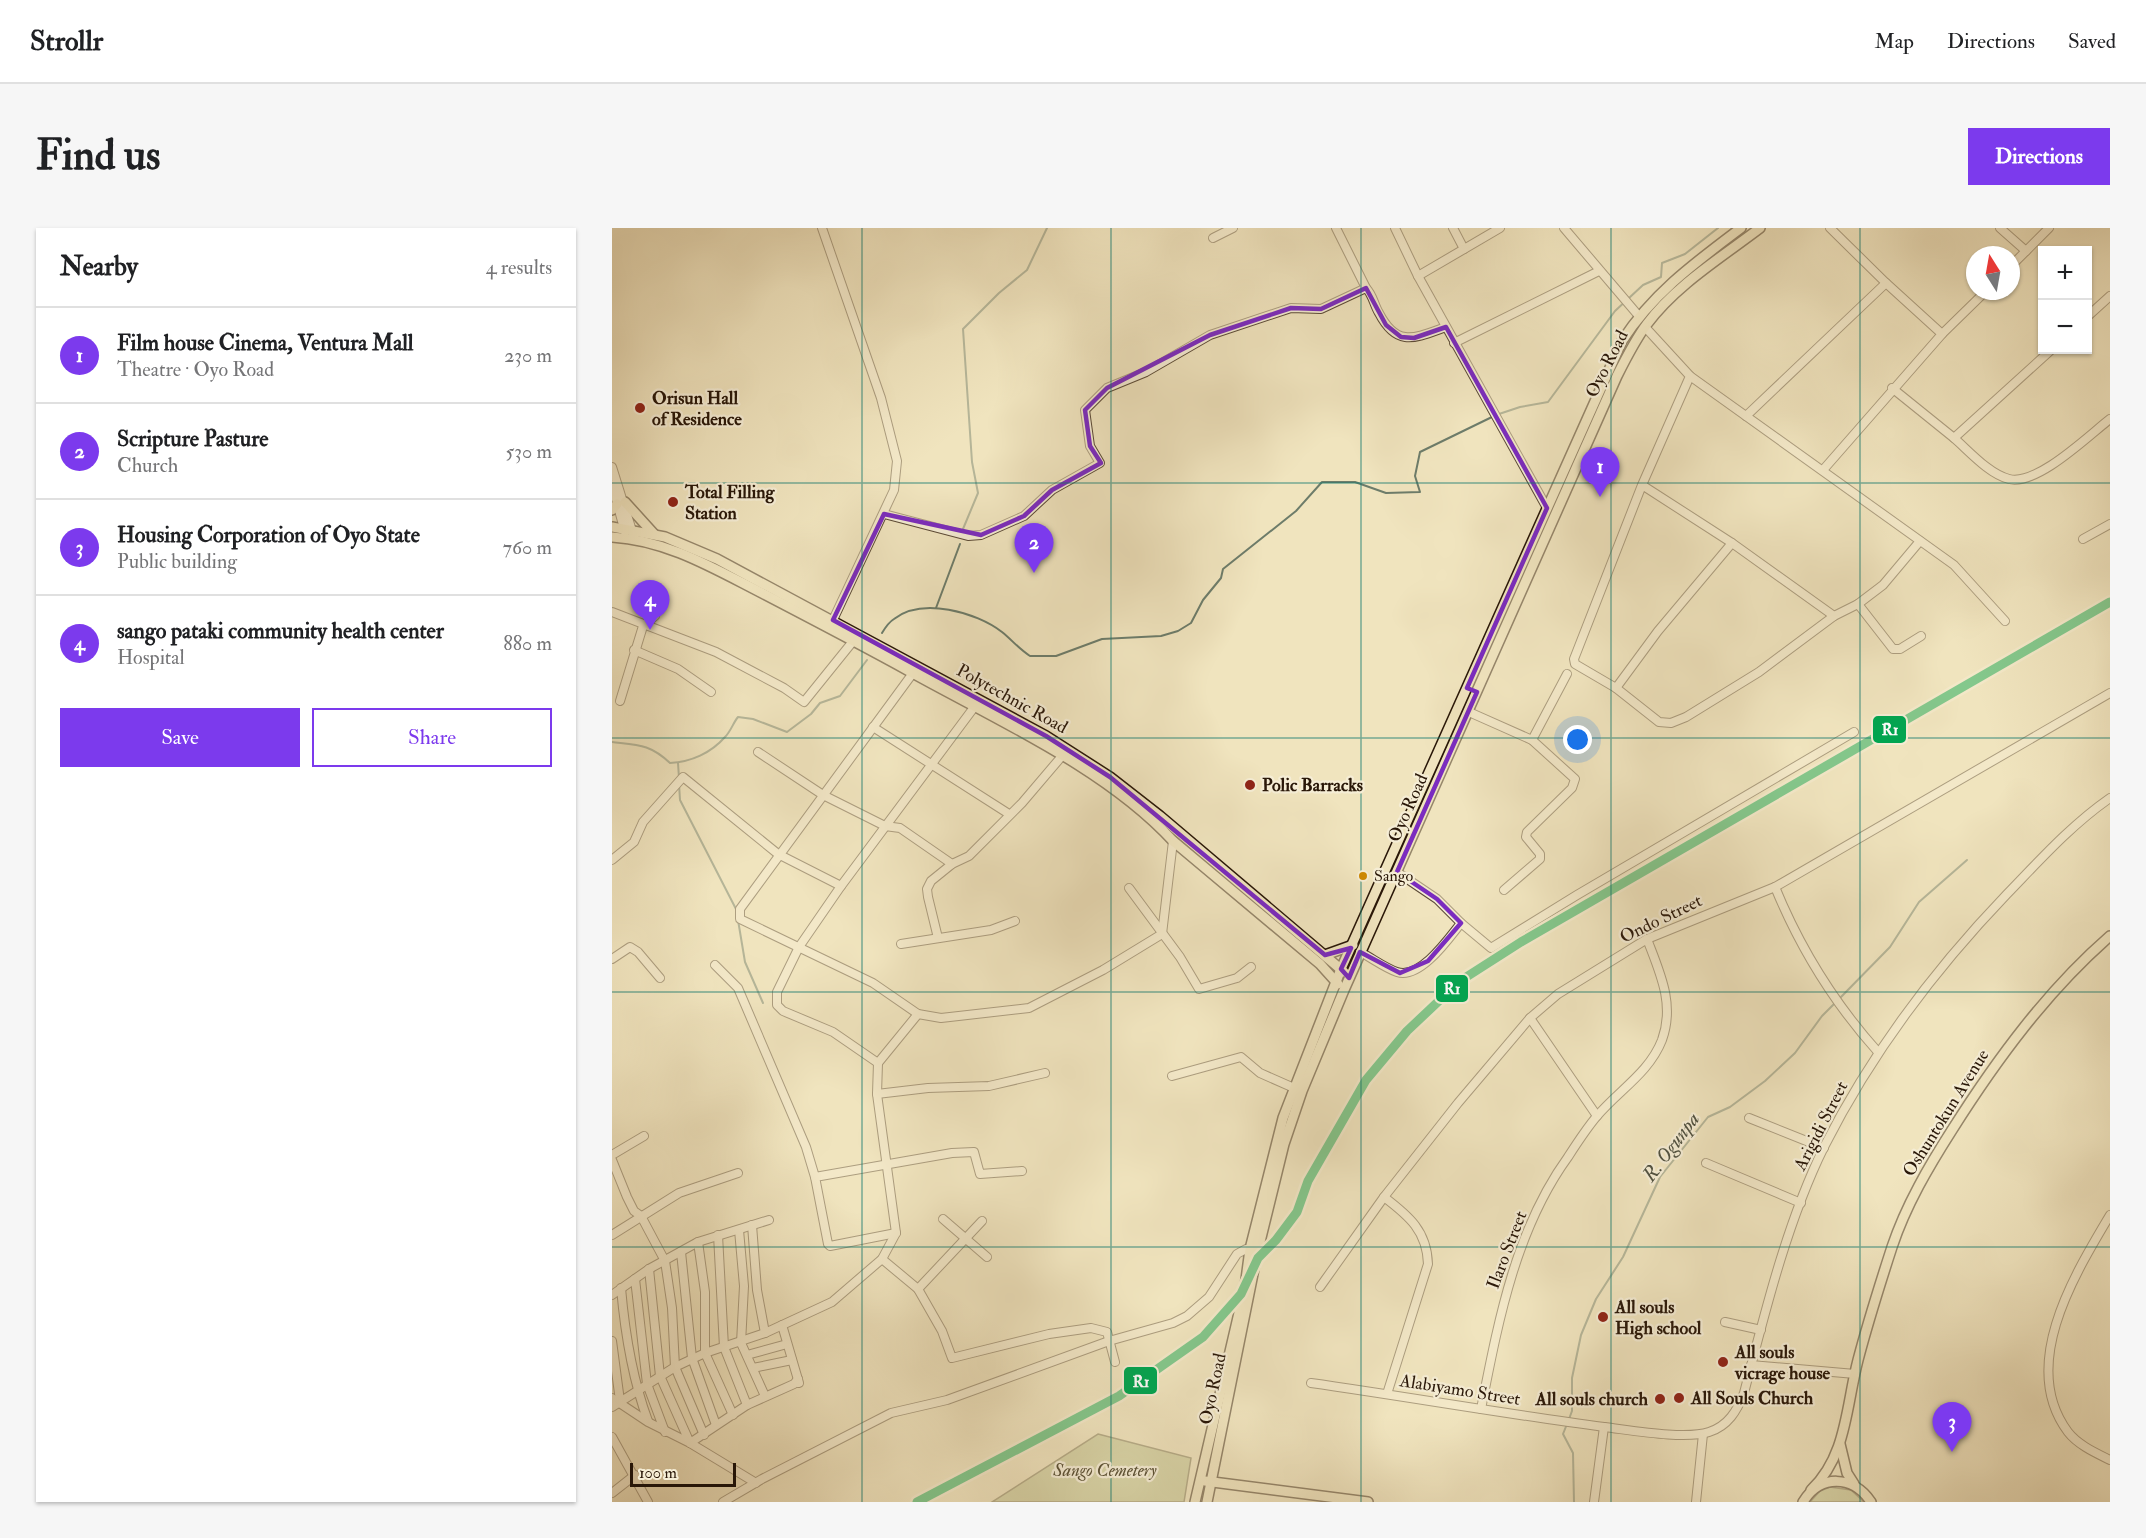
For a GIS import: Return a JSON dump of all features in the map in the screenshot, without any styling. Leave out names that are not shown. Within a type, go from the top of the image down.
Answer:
[{"type":"main road","name":"Oyo Road","points":[[1207,1502],[1270,1160],[1294,1088],[1341,969],[1609,366],[1638,315],[1666,286],[1741,228]]},
{"type":"main road","name":"Oyo Road","points":[[1196,1502],[1254,1250],[1293,1115],[1360,952],[1617,376],[1645,327],[1674,295],[1760,228]]},
{"type":"main road","points":[[618,505],[654,534]]},
{"type":"main road","name":"Polytechnic Road","points":[[612,527],[665,546],[844,631],[977,703],[1062,756],[1157,823],[1173,841],[1325,955],[1349,978]]},
{"type":"main road","name":"Polytechnic Road","points":[[612,537],[654,534],[677,541],[717,559],[833,620],[854,640],[913,673],[1046,736],[1110,777],[1160,816],[1265,910],[1344,990]]},
{"type":"main road","points":[[1467,688],[1477,692]]},
{"type":"main road","name":"Oshuntokun Avenue","points":[[1803,1501],[1831,1469],[1840,1444],[1875,1297],[1892,1246],[1924,1175],[1984,1079],[2015,1036],[2056,989],[2110,936]]},
{"type":"main road","points":[[1325,955],[1353,945]]},
{"type":"main road","name":"Oshuntokun Avenue","points":[[1840,1444],[1847,1473],[1871,1502]]},
{"type":"main road","points":[[1200,1480],[1334,1500],[1368,1502]]},
{"type":"main road","points":[[1811,1490],[1830,1481],[1844,1481],[1857,1486]]},
{"type":"street","points":[[822,228],[881,398],[897,461],[897,483],[833,620]]},
{"type":"street","points":[[1213,238],[1233,228]]},
{"type":"street","points":[[1336,228],[1386,325],[1401,337],[1414,338],[1446,327]]},
{"type":"street","points":[[1395,228],[1454,343],[1547,508]]},
{"type":"street","points":[[1453,228],[1464,249]]},
{"type":"street","points":[[1418,276],[1500,228]]},
{"type":"street","points":[[1564,228],[1638,315]]},
{"type":"street","points":[[1830,228],[1942,334]]},
{"type":"street","points":[[2000,228],[2026,250]]},
{"type":"street","points":[[2020,256],[2049,228]]},
{"type":"street","points":[[1454,343],[1599,270]]},
{"type":"street","points":[[1746,416],[1886,283]]},
{"type":"street","points":[[884,514],[968,536],[981,535],[1001,528],[1024,516],[1068,480],[1100,463],[1090,446],[1084,410],[1107,388],[1146,372],[1210,335],[1292,308],[1321,309],[1366,288]]},
{"type":"street","points":[[2092,312],[2110,296]]},
{"type":"street","points":[[1823,470],[1892,388],[1977,300]]},
{"type":"street","points":[[1645,327],[1690,376],[1954,565],[2005,621]]},
{"type":"street","points":[[1954,438],[2047,354]]},
{"type":"street","points":[[1690,376],[1642,485],[1574,659],[1575,664],[1616,688],[1649,716],[1671,723],[1758,672],[1834,616],[1858,604],[1883,585],[1920,541]]},
{"type":"street","points":[[1892,388],[2000,475],[2010,479],[2030,479],[2110,419]]},
{"type":"street","points":[[612,467],[618,505]]},
{"type":"street","points":[[612,485],[629,534]]},
{"type":"street","points":[[1642,485],[1732,543],[1834,616]]},
{"type":"street","points":[[2083,539],[2110,524]]},
{"type":"street","points":[[1616,688],[1732,543]]},
{"type":"street","points":[[1858,604],[1893,649],[1900,649],[1921,636]]},
{"type":"street","points":[[612,612],[643,626],[716,652],[784,688],[804,702],[854,640]]},
{"type":"street","points":[[620,701],[643,626],[655,616]]},
{"type":"street","points":[[634,650],[678,669],[711,692]]},
{"type":"street","points":[[913,673],[778,854],[740,909],[738,917],[873,983],[918,1014],[961,1017],[1029,1008],[1103,970],[1162,934]]},
{"type":"street","points":[[1532,740],[1567,674]]},
{"type":"street","name":"Ondo Street","points":[[1320,1287],[1384,1197],[1476,1081],[1530,1018],[1558,994],[1647,939],[1775,887],[2110,693]]},
{"type":"street","points":[[878,1063],[832,1032],[783,1011],[777,1005],[777,992],[799,947],[885,826],[977,703]]},
{"type":"street","points":[[1468,712],[1532,740],[1568,770],[1575,783],[1527,832],[1526,837],[1540,854],[1540,859],[1504,890]]},
{"type":"street","points":[[873,727],[1009,814]]},
{"type":"street","points":[[1397,872],[1437,899],[1491,948],[1854,732]]},
{"type":"street","points":[[758,752],[823,795],[885,826],[900,828],[952,864]]},
{"type":"street","points":[[938,938],[927,889],[931,881],[952,864],[969,855],[1062,756]]},
{"type":"street","points":[[612,860],[634,842],[643,822],[683,777],[778,854],[842,886]]},
{"type":"street","name":"Arigidi Street","points":[[1703,1434],[1728,1421],[1739,1407],[1801,1203],[1824,1148],[1878,1052],[1931,980],[1988,914],[2051,848],[2110,798]]},
{"type":"street","points":[[1162,934],[1173,841]]},
{"type":"street","points":[[1775,887],[1791,927],[1830,993],[1878,1052]]},
{"type":"street","points":[[1128,888],[1199,989],[1236,978],[1251,967]]},
{"type":"street","points":[[901,944],[991,930],[1015,921]]},
{"type":"street","points":[[1360,952],[1396,972],[1404,973],[1432,958],[1461,923]]},
{"type":"street","name":"Ilaro Street","points":[[1481,1410],[1501,1311],[1517,1258],[1538,1210],[1565,1160],[1598,1116],[1638,1077],[1652,1059],[1662,1040],[1668,1007],[1665,988],[1647,939]]},
{"type":"street","points":[[612,959],[630,947],[638,952],[660,978]]},
{"type":"street","points":[[715,965],[738,988],[806,1147],[815,1177],[829,1245],[896,1233]]},
{"type":"street","points":[[612,1407],[675,1366],[705,1353],[765,1334],[832,1302],[882,1259],[896,1233],[877,1094],[878,1063],[918,1014]]},
{"type":"street","points":[[1530,1018],[1598,1116]]},
{"type":"street","points":[[1172,1076],[1241,1057],[1260,1073],[1294,1088]]},
{"type":"street","points":[[877,1094],[928,1088],[989,1086],[1045,1073]]},
{"type":"street","points":[[1749,1118],[1824,1148]]},
{"type":"street","points":[[612,1155],[644,1136]]},
{"type":"street","points":[[815,1177],[952,1153],[974,1152],[981,1174],[1022,1171]]},
{"type":"street","points":[[612,1160],[634,1211],[641,1216],[665,1261],[672,1308],[675,1366],[704,1434]]},
{"type":"street","points":[[1706,1163],[1801,1203]]},
{"type":"street","points":[[612,1235],[679,1193],[738,1173]]},
{"type":"street","points":[[1384,1197],[1411,1217],[1421,1231],[1428,1248],[1428,1264],[1387,1394]]},
{"type":"street","points":[[2110,1215],[2079,1269],[2058,1316],[2050,1340],[2049,1364],[2050,1387],[2057,1409],[2069,1432],[2090,1449],[2110,1460]]},
{"type":"street","points":[[943,1219],[987,1257]]},
{"type":"street","points":[[612,1295],[649,1269],[698,1242],[769,1220]]},
{"type":"street","points":[[918,1289],[982,1221]]},
{"type":"street","points":[[752,1225],[765,1334]]},
{"type":"street","points":[[739,1230],[744,1286],[741,1343],[765,1396]]},
{"type":"street","points":[[717,1235],[724,1347],[747,1406]]},
{"type":"street","points":[[698,1242],[705,1292],[705,1353],[733,1415]]},
{"type":"street","points":[[723,1502],[756,1482],[891,1413],[947,1400],[1109,1341],[1155,1330],[1187,1316],[1209,1297],[1237,1254],[1254,1250]]},
{"type":"street","points":[[681,1252],[692,1359],[716,1425]]},
{"type":"street","points":[[882,1259],[918,1289],[942,1331],[952,1358],[1049,1334],[1077,1330],[1101,1330],[1107,1332],[1115,1362]]},
{"type":"street","points":[[649,1269],[660,1376],[690,1443]]},
{"type":"street","points":[[635,1279],[647,1384],[665,1432]]},
{"type":"street","points":[[621,1288],[626,1337],[637,1391],[648,1422]]},
{"type":"street","points":[[1725,1322],[1761,1330]]},
{"type":"street","points":[[690,1443],[747,1406],[798,1382],[782,1325]]},
{"type":"street","points":[[612,1341],[620,1401]]},
{"type":"street","points":[[747,1355],[787,1344]]},
{"type":"street","points":[[753,1368],[792,1360]]},
{"type":"street","points":[[1751,1365],[1855,1374]]},
{"type":"street","name":"Alabiyamo Street","points":[[1311,1383],[1604,1427]]},
{"type":"street","points":[[612,1398],[665,1432],[690,1443],[756,1482]]},
{"type":"street","points":[[1594,1502],[1604,1427],[1658,1433],[1703,1434],[1696,1502]]},
{"type":"street","points":[[612,1437],[648,1502]]},
{"type":"street","points":[[612,1493],[635,1475]]},
{"type":"highlighted area","points":[[1366,288],[1386,325],[1401,337],[1414,338],[1446,327],[1547,508],[1467,688],[1477,692],[1397,872],[1437,899],[1461,923],[1428,961],[1400,973],[1360,952],[1349,978],[1341,969],[1351,948],[1325,955],[1110,777],[1046,736],[833,620],[884,514],[981,535],[1024,516],[1052,490],[1101,463],[1090,446],[1085,410],[1107,388],[1210,335],[1291,308],[1321,309]]},
{"type":"green space","name":"Sango Cemetery","points":[[1098,1434],[1191,1458],[1184,1502],[992,1502]]},
{"type":"green space","points":[[1830,1487],[1851,1490],[1864,1502],[1810,1502],[1820,1491]]},
{"type":"waterway","points":[[963,529],[978,493],[972,462],[963,329],[999,293],[1027,270],[1047,228]]},
{"type":"waterway","points":[[1499,414],[1520,407],[1548,402],[1615,311],[1643,285],[1661,277],[1662,263],[1685,254],[1718,228]]},
{"type":"waterway","points":[[882,633],[890,622],[906,612],[934,608],[978,618],[1002,632],[1030,656],[1056,656],[1102,639],[1161,636],[1178,631],[1191,623],[1203,600],[1221,578],[1223,569],[1296,511],[1322,482],[1355,482],[1386,493],[1420,492],[1415,476],[1420,452],[1494,416]]},
{"type":"waterway","points":[[936,608],[960,544]]},
{"type":"waterway","points":[[612,742],[650,749],[670,763],[693,759],[713,748],[727,735],[738,717],[753,719],[787,732],[811,714],[820,703],[840,696],[867,660]]},
{"type":"waterway","points":[[678,763],[679,778]]},
{"type":"waterway","points":[[679,784],[680,800],[737,911]]},
{"type":"waterway","name":"R. Ogunpa","points":[[1840,998],[1890,947],[1919,902],[1967,860]]},
{"type":"waterway","points":[[738,920],[745,962],[763,1003]]},
{"type":"waterway","name":"R. Ogunpa","points":[[1569,1419],[1572,1411],[1572,1378],[1581,1335],[1596,1299],[1623,1257],[1660,1177],[1708,1117],[1730,1107],[1765,1081],[1795,1053],[1822,1016],[1836,1002]]},
{"type":"waterway","name":"R. Ogunpa","points":[[1567,1424],[1563,1434],[1573,1453],[1574,1502]]},
{"type":"transit line","name":"R1","points":[[917,1502],[1119,1396],[1203,1337],[1241,1294],[1258,1258],[1276,1240],[1297,1212],[1308,1181],[1366,1080],[1407,1031],[1460,981],[1521,942],[2110,602]]},
{"type":"place","name":"Orisun Hall of Residence","points":[[640,408]]},
{"type":"place","name":"Film house Cinema, Ventura Mall","points":[[1600,497]]},
{"type":"place","name":"Total Filling Station","points":[[673,502]]},
{"type":"place","name":"Scripture Pasture","points":[[1034,573]]},
{"type":"place","name":"sango pataki community health center","points":[[650,630]]},
{"type":"place","name":"Polic Barracks","points":[[1250,785]]},
{"type":"place","name":"Sango","points":[[1363,876]]},
{"type":"place","name":"All souls High school","points":[[1603,1317]]},
{"type":"place","name":"All souls vicrage house","points":[[1723,1362]]},
{"type":"place","name":"All Souls Church","points":[[1679,1398]]},
{"type":"place","name":"All souls church","points":[[1660,1399]]},
{"type":"place","name":"Housing Corporation of Oyo State","points":[[1952,1452]]}]
